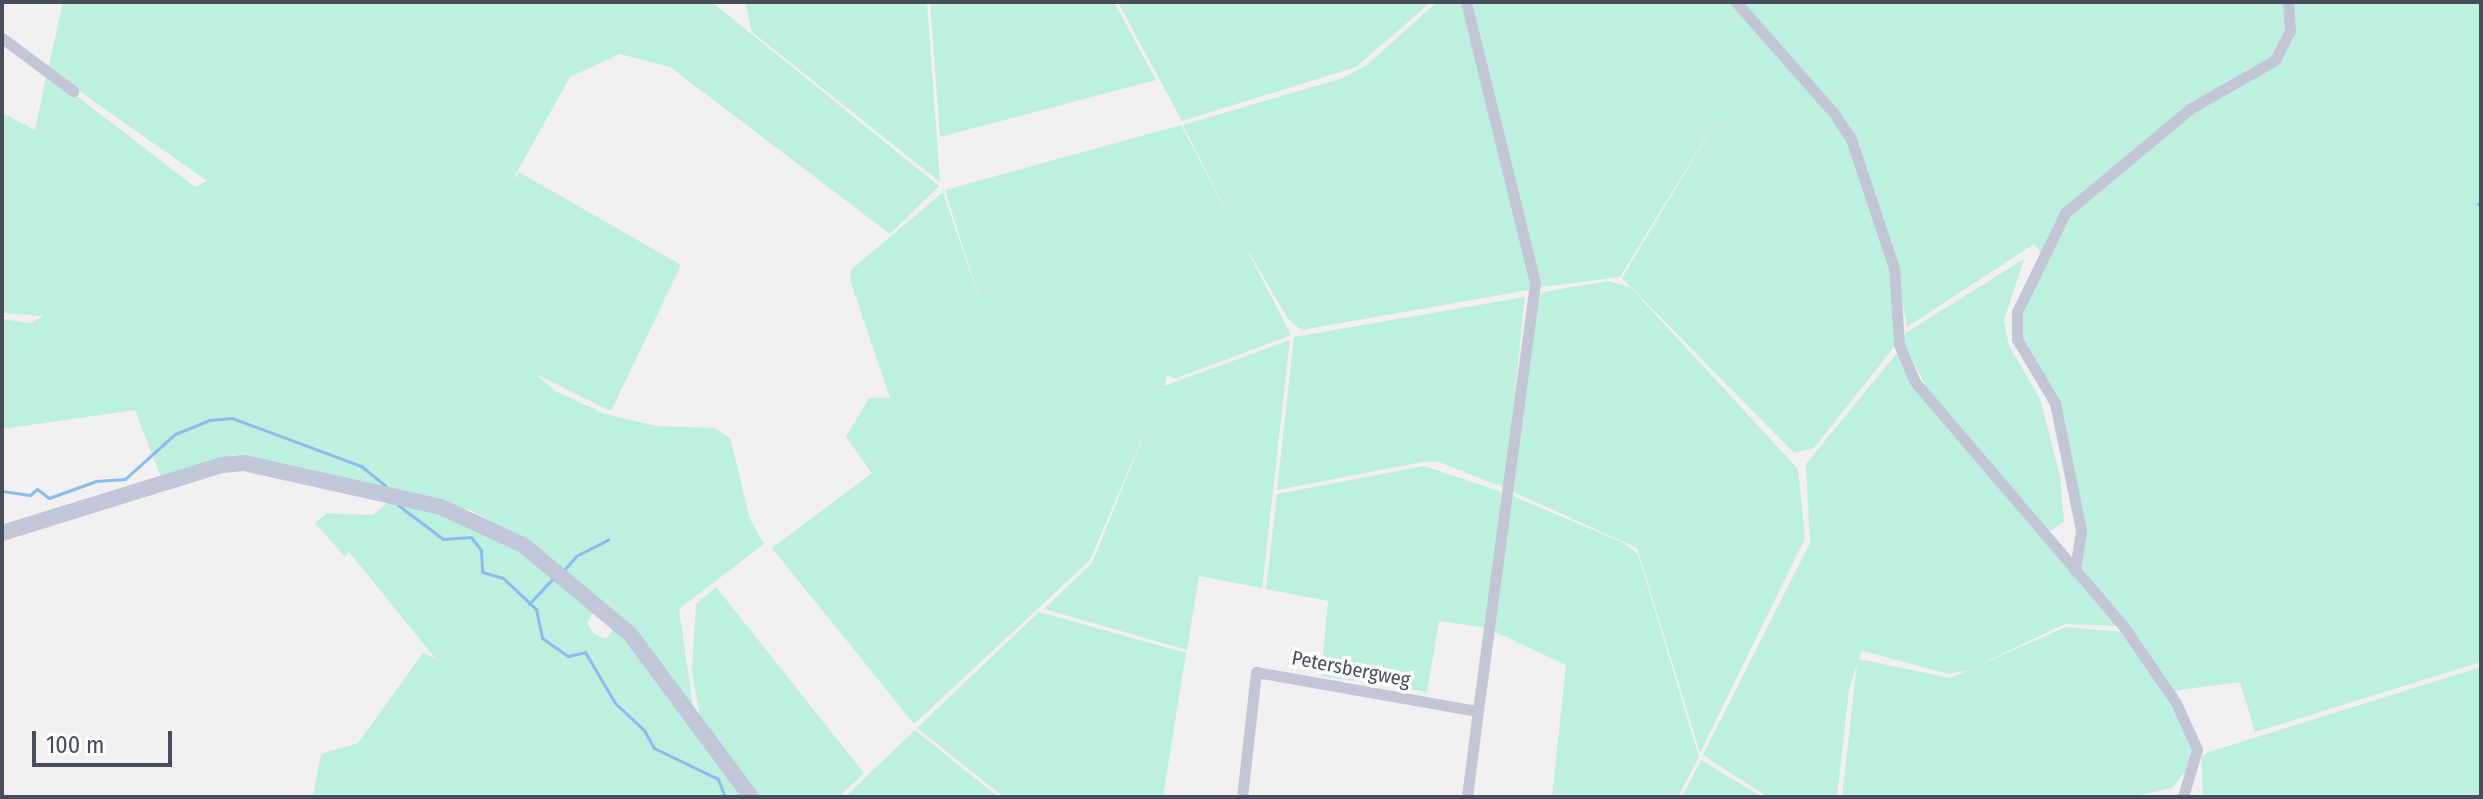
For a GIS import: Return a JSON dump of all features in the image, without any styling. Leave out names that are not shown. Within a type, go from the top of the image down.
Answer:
[{"type":"street","points":[[1466,2],[1535,283],[1467,797]]},
{"type":"street","points":[[1736,2],[1834,113],[1851,139],[1894,268],[1899,344],[1915,382],[2124,627],[2176,703],[2197,749],[2183,797]]},
{"type":"street","points":[[2075,571],[2081,530],[2055,403],[2017,339],[2017,312],[2065,213],[2191,108],[2275,60],[2290,31],[2288,2]]},
{"type":"street","points":[[2,38],[73,91]]},
{"type":"street","points":[[2,533],[221,465],[244,463],[441,507],[523,545],[630,634],[751,797]]},
{"type":"street","name":"Petersbergweg","points":[[1242,797],[1256,672],[1478,711]]},
{"type":"green space","points":[[63,2],[712,2],[939,186],[890,234],[670,67],[620,54],[570,77],[512,181],[519,172],[681,265],[611,411],[536,374],[555,391],[605,414],[657,426],[714,428],[730,438],[750,519],[764,544],[679,609],[693,707],[532,545],[470,510],[235,455],[161,477],[135,410],[2,429],[2,319],[31,323],[43,316],[2,313],[2,113],[35,130],[47,73],[195,187],[207,181],[48,69]]},
{"type":"green space","points":[[745,2],[927,2],[940,182],[752,32]]},
{"type":"green space","points":[[930,2],[1114,2],[1156,80],[940,137]]},
{"type":"green space","points":[[1118,2],[1431,2],[1356,67],[1182,121]]},
{"type":"green space","points":[[1437,2],[1465,2],[1532,280],[1529,290],[1301,330],[1288,319],[1243,242],[1291,335],[1174,379],[1168,375],[1164,386],[1290,340],[1262,588],[1199,576],[1187,650],[1044,609],[1092,563],[1149,423],[1090,560],[914,724],[772,548],[872,473],[846,437],[869,398],[890,398],[850,280],[851,270],[943,192],[982,308],[945,190],[1181,125],[1232,222],[1183,125],[1343,78],[1367,65]]},
{"type":"green space","points":[[1469,2],[2481,2],[2481,662],[2255,732],[2240,682],[2171,691],[2082,568],[2085,521],[2059,409],[2023,344],[2019,327],[2044,256],[2034,244],[1907,327],[1892,248],[1894,347],[1814,448],[1794,453],[1622,278],[1728,101],[1620,277],[1542,287]]},
{"type":"green space","points":[[2024,259],[2004,320],[2009,346],[2040,399],[2060,476],[2064,522],[2048,532],[1932,398],[1902,340],[1907,332]]},
{"type":"green space","points":[[1609,281],[1631,288],[1798,469],[1805,538],[1700,753],[1637,548],[1511,491],[1536,298],[1543,292]]},
{"type":"green space","points":[[1525,297],[1505,488],[1439,462],[1422,462],[1277,490],[1294,337]]},
{"type":"green space","points":[[1897,353],[2117,626],[2065,624],[1968,670],[1949,674],[1862,651],[1859,659],[1950,678],[2066,627],[2122,632],[2176,714],[2191,749],[2186,771],[2172,788],[2130,797],[1842,797],[1857,664],[1849,690],[1837,797],[1768,797],[1703,755],[1810,543],[1806,464]]},
{"type":"green space","points":[[1424,466],[1502,492],[1487,628],[1439,621],[1427,692],[1321,676],[1328,601],[1266,589],[1277,494]]},
{"type":"green space","points":[[1510,495],[1622,542],[1638,554],[1699,757],[1678,797],[1552,797],[1566,665],[1491,630]]},
{"type":"green space","points":[[388,502],[428,508],[524,553],[594,610],[587,623],[594,634],[606,639],[614,628],[635,649],[746,797],[313,797],[321,754],[358,743],[423,653],[436,659],[349,552],[345,557],[315,523],[327,513],[373,515]]},
{"type":"green space","points":[[716,587],[864,773],[839,797],[755,797],[701,723],[692,671],[696,604]]},
{"type":"green space","points":[[1039,612],[1186,653],[1163,797],[1004,797],[917,728]]},
{"type":"green space","points":[[2481,667],[2481,797],[2203,797],[2201,757],[2209,752]]},
{"type":"green space","points":[[915,730],[998,797],[845,797]]},
{"type":"green space","points":[[1701,760],[1709,765],[1762,797],[1682,797]]},
{"type":"waterway","points":[[2,491],[30,495],[37,489],[49,498],[96,481],[125,479],[175,434],[209,420],[232,418],[361,466],[386,486]]},
{"type":"waterway","points":[[398,505],[443,539],[471,537],[481,550],[482,572],[503,578],[536,609],[542,638],[568,656],[585,652],[615,703],[644,730],[654,748],[718,779],[725,797]]},
{"type":"waterway","points":[[564,570],[576,556],[608,540]]},
{"type":"waterway","points":[[529,604],[551,580]]}]
